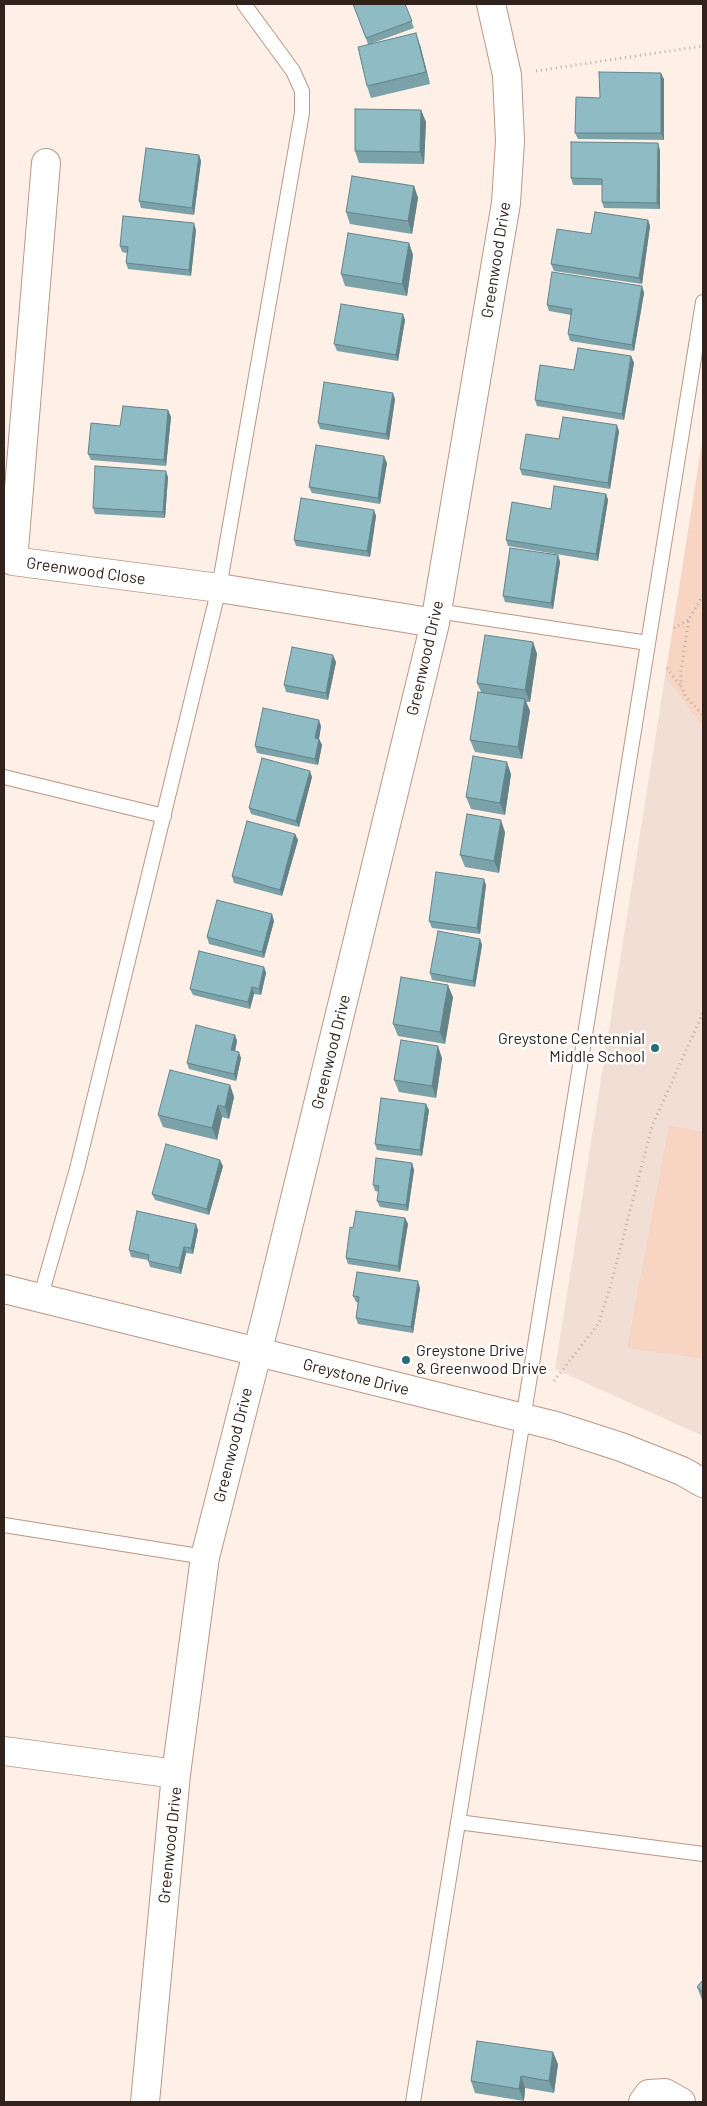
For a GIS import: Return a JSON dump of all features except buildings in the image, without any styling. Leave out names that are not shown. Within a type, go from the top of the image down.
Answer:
[{"type":"street","name":"Greenwood Drive","points":[[145,2102],[176,1774],[205,1558],[436,617],[506,203],[510,141],[507,75],[491,4]]},
{"type":"street","name":"Greenwood Close","points":[[46,163],[13,561],[436,617]]},
{"type":"street","name":"Greystone Drive","points":[[4,1289],[556,1426],[621,1446],[703,1483]]},
{"type":"street","points":[[4,1751],[176,1774]]},
{"type":"street","points":[[642,2102],[649,2094],[665,2093],[681,2102]]},
{"type":"lane","points":[[40,1299],[77,1169],[219,588],[302,113],[302,91],[292,71],[244,4]]},
{"type":"lane","points":[[414,2102],[703,302]]},
{"type":"lane","points":[[436,617],[648,642]]},
{"type":"lane","points":[[4,777],[164,816]]},
{"type":"lane","points":[[4,1525],[205,1558]]},
{"type":"lane","points":[[458,1822],[703,1854]]},
{"type":"path","points":[[507,75],[703,46]]},
{"type":"path","points":[[703,595],[689,619],[680,686],[686,697],[703,715]]},
{"type":"path","points":[[549,1387],[599,1323],[652,1126],[703,1013]]},
{"type":"shaded area","points":[[703,436],[703,727],[665,677]]},
{"type":"shaded area","name":"Greystone Centennial Middle School","points":[[665,677],[703,727],[703,1436],[555,1369]]},
{"type":"shaded area","points":[[669,1125],[703,1132],[703,1359],[627,1348]]},
{"type":"place","name":"Greystone Centennial Middle School","points":[[655,1048]]},
{"type":"place","name":"Greystone Drive & Greenwood Drive","points":[[406,1360]]}]
